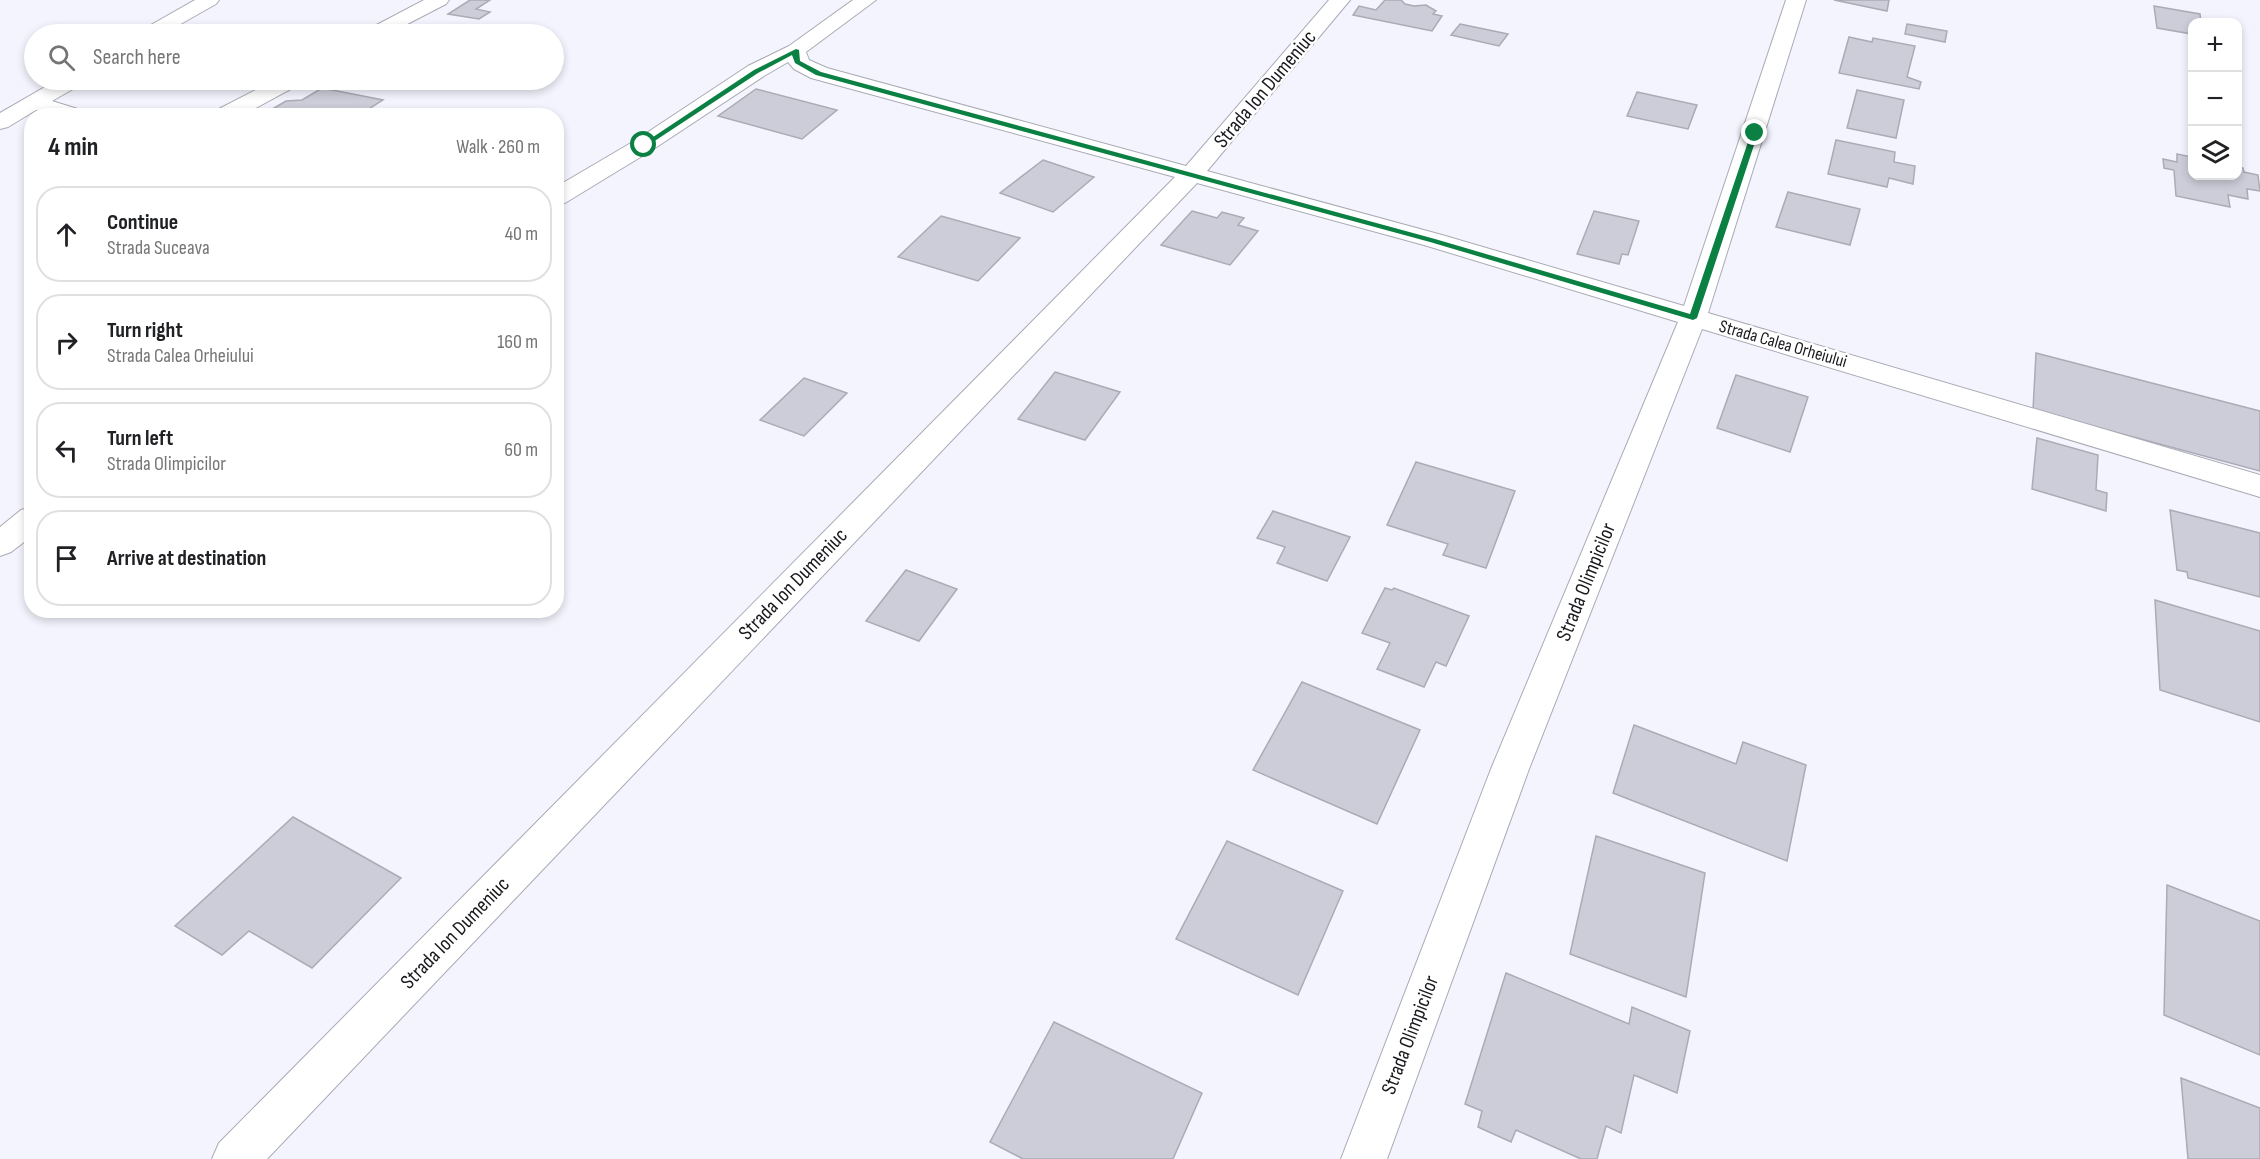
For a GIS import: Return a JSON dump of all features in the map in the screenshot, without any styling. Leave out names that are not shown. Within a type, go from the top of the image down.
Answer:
[{"type":"street","points":[[167,24],[209,0]]},
{"type":"street","points":[[393,24],[439,0]]},
{"type":"street","points":[[564,193],[756,72],[796,50],[866,0]]},
{"type":"street","name":"Strada Ion Dumeniuc","points":[[235,1159],[1192,174],[1340,0]]},
{"type":"street","name":"Strada Olimpicilor","points":[[1364,1159],[1510,769],[1693,318],[1755,133],[1796,0]]},
{"type":"street","name":"Strada Calea Orheiului","points":[[796,50],[794,56],[797,62],[819,73],[1421,237],[2260,486]]},
{"type":"street","points":[[0,122],[55,90]]},
{"type":"street","points":[[238,108],[271,90]]},
{"type":"street","points":[[34,102],[52,108]]},
{"type":"street","points":[[0,544],[24,524]]},
{"type":"building","points":[[470,0],[490,0],[476,9],[490,12],[479,19],[448,14]]},
{"type":"building","points":[[1385,0],[1401,0],[1405,4],[1414,6],[1426,5],[1436,11],[1433,14],[1442,16],[1432,31],[1353,15],[1359,6],[1376,10]]},
{"type":"building","points":[[1834,0],[1889,0],[1887,11]]},
{"type":"building","points":[[2154,6],[2200,14],[2200,18],[2188,18],[2188,33],[2157,28]]},
{"type":"building","points":[[1460,24],[1508,34],[1499,46],[1451,35]]},
{"type":"building","points":[[1907,24],[1947,31],[1945,42],[1905,34]]},
{"type":"building","points":[[1849,37],[1872,42],[1873,38],[1915,46],[1907,77],[1921,82],[1919,89],[1839,73]]},
{"type":"building","points":[[756,89],[837,110],[802,139],[718,116]]},
{"type":"building","points":[[319,90],[332,90],[383,100],[370,108],[274,108],[286,101],[302,100]]},
{"type":"building","points":[[1857,90],[1904,100],[1896,138],[1847,128]]},
{"type":"building","points":[[1637,92],[1697,105],[1688,129],[1627,116]]},
{"type":"building","points":[[1836,140],[1895,152],[1894,162],[1915,166],[1913,184],[1889,178],[1887,187],[1828,174]]},
{"type":"building","points":[[2177,154],[2188,156],[2188,180],[2242,180],[2242,168],[2244,172],[2258,175],[2260,191],[2247,189],[2248,199],[2228,195],[2230,207],[2176,196],[2174,170],[2164,168],[2163,159],[2177,162]]},
{"type":"building","points":[[1043,160],[1094,177],[1053,212],[1000,193]]},
{"type":"building","points":[[1788,192],[1860,209],[1850,245],[1776,227]]},
{"type":"building","points":[[1192,211],[1217,218],[1222,212],[1244,218],[1238,225],[1258,231],[1230,265],[1161,245]]},
{"type":"building","points":[[1594,211],[1639,221],[1628,255],[1622,254],[1619,264],[1577,254]]},
{"type":"building","points":[[941,216],[1020,238],[978,281],[898,257]]},
{"type":"building","points":[[2036,353],[2260,411],[2260,471],[2033,410]]},
{"type":"building","points":[[1055,372],[1120,392],[1085,440],[1018,419]]},
{"type":"building","points":[[1736,375],[1808,397],[1790,452],[1717,428]]},
{"type":"building","points":[[804,378],[847,393],[804,436],[760,420]]},
{"type":"building","points":[[2037,438],[2098,455],[2096,490],[2107,493],[2106,511],[2032,489]]},
{"type":"building","points":[[1416,462],[1515,491],[1486,568],[1443,555],[1448,544],[1387,525]]},
{"type":"building","points":[[2170,510],[2260,533],[2260,597],[2188,578],[2187,572],[2177,570]]},
{"type":"building","points":[[1273,511],[1350,537],[1327,581],[1277,563],[1285,547],[1257,538]]},
{"type":"building","points":[[906,570],[957,589],[919,641],[866,621]]},
{"type":"building","points":[[1385,588],[1392,590],[1394,588],[1469,616],[1446,666],[1436,662],[1424,687],[1377,669],[1390,643],[1362,633]]},
{"type":"building","points":[[2155,600],[2260,631],[2260,722],[2160,690]]},
{"type":"building","points":[[1302,682],[1420,730],[1377,824],[1253,770]]},
{"type":"building","points":[[1634,725],[1736,764],[1743,742],[1806,765],[1787,861],[1613,793]]},
{"type":"building","points":[[293,817],[401,878],[312,968],[249,931],[222,955],[175,926]]},
{"type":"building","points":[[1596,836],[1705,873],[1686,997],[1570,954]]},
{"type":"building","points":[[1227,841],[1343,891],[1298,995],[1176,939]]},
{"type":"building","points":[[2167,885],[2260,921],[2260,1055],[2164,1015]]},
{"type":"building","points":[[1506,973],[1629,1024],[1632,1007],[1690,1031],[1677,1093],[1634,1075],[1621,1133],[1606,1126],[1597,1159],[1581,1159],[1516,1130],[1511,1142],[1478,1127],[1482,1111],[1465,1104]]},
{"type":"building","points":[[1054,1022],[1202,1093],[1173,1159],[1023,1159],[990,1142]]},
{"type":"building","points":[[2181,1078],[2260,1108],[2260,1159],[2188,1159]]},
{"type":"route","points":[[644,145],[775,60],[796,50],[794,56],[797,62],[819,73],[1433,240],[1693,318],[1755,133]]}]
